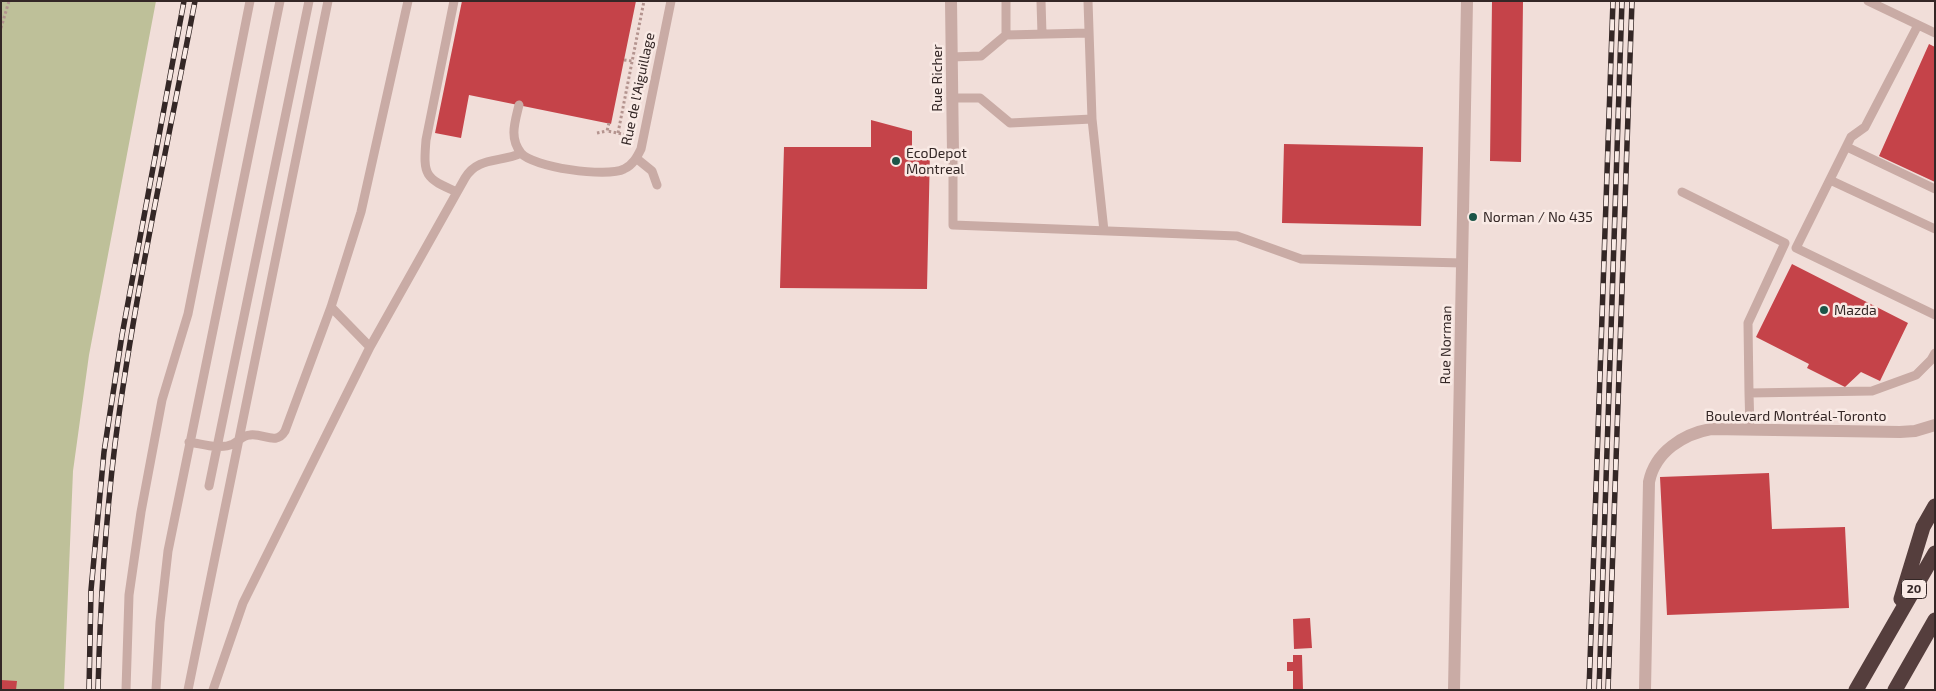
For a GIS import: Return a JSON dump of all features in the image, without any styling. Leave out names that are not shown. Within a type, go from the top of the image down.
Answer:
[{"type":"highway","points":[[1893,625],[1923,527],[1935,506]]},
{"type":"highway","name":"20","points":[[1856,690],[1935,553]]},
{"type":"highway","points":[[1895,690],[1935,620]]},
{"type":"street","name":"Rue Richer","points":[[951,1],[953,154]]},
{"type":"street","name":"Rue Norman","points":[[1454,690],[1467,1]]},
{"type":"street","name":"Boulevard Montréal-Toronto","points":[[1645,690],[1651,474],[1664,453],[1687,436],[1711,429],[1908,431],[1935,425]]},
{"type":"lane","points":[[126,690],[129,595],[141,512],[162,400],[188,314],[250,1]]},
{"type":"lane","points":[[156,690],[164,582],[189,442],[280,1]]},
{"type":"lane","points":[[209,486],[309,1]]},
{"type":"lane","points":[[188,690],[328,1]]},
{"type":"lane","points":[[189,442],[218,446],[229,445],[244,436],[254,434],[274,439],[284,434],[331,307],[369,182],[408,1]]},
{"type":"lane","points":[[454,1],[426,140],[425,162],[430,178],[434,182],[457,192]]},
{"type":"lane","name":"Rue de l'Aiguillage","points":[[521,153],[529,159],[563,168],[607,174],[625,169],[636,158],[643,142],[671,1]]},
{"type":"lane","points":[[1006,1],[1006,35]]},
{"type":"lane","points":[[1041,1],[1042,34]]},
{"type":"lane","points":[[1088,1],[1092,120],[1104,231]]},
{"type":"lane","points":[[1868,1],[1935,33]]},
{"type":"lane","points":[[1796,248],[1851,137],[1865,127],[1918,25]]},
{"type":"lane","points":[[951,56],[981,56],[1006,35],[1088,33]]},
{"type":"lane","points":[[951,98],[980,98],[1010,123],[1092,120]]},
{"type":"lane","points":[[213,690],[243,603],[370,347],[468,172],[478,164],[507,159],[521,153],[513,136],[519,105]]},
{"type":"lane","points":[[1847,147],[1935,189]]},
{"type":"lane","points":[[953,154],[953,225],[1237,236],[1301,259],[1463,263]]},
{"type":"lane","points":[[636,158],[652,171],[657,185]]},
{"type":"lane","points":[[1830,180],[1935,229]]},
{"type":"lane","points":[[1682,192],[1935,315]]},
{"type":"lane","points":[[1750,429],[1748,323],[1785,243]]},
{"type":"lane","points":[[331,307],[370,347]]},
{"type":"lane","points":[[1749,393],[1872,391],[1916,375],[1931,360],[1935,353]]},
{"type":"path","points":[[1,28],[9,1]]},
{"type":"path","points":[[618,133],[644,1]]},
{"type":"path","points":[[624,60],[632,61]]},
{"type":"path","points":[[607,131],[609,123]]},
{"type":"path","points":[[596,133],[607,131],[632,136]]},
{"type":"green space","points":[[1,1],[156,1],[89,355],[73,471],[64,690],[1,690]]},
{"type":"building","points":[[462,1],[636,1],[611,124],[469,95],[461,138],[435,133]]},
{"type":"building","points":[[1492,1],[1523,1],[1521,162],[1490,161]]},
{"type":"building","points":[[1929,44],[1935,47],[1935,182],[1879,156]]},
{"type":"building","points":[[871,120],[912,131],[912,152],[930,150],[927,289],[780,288],[784,147],[871,147]]},
{"type":"building","points":[[1284,144],[1423,147],[1421,226],[1282,223]]},
{"type":"building","points":[[1792,264],[1908,323],[1880,381],[1861,372],[1845,387],[1807,368],[1809,364],[1756,337]]},
{"type":"building","points":[[1769,473],[1772,529],[1845,527],[1849,608],[1667,615],[1660,477]]},
{"type":"building","points":[[1310,618],[1312,648],[1294,649],[1293,619]]},
{"type":"building","points":[[1293,655],[1302,655],[1303,690],[1293,690],[1293,671],[1287,671],[1287,662],[1293,662]]},
{"type":"building","points":[[1,680],[17,681],[16,690],[1,690]]},
{"type":"railway","points":[[89,690],[91,590],[104,452],[122,335],[184,1]]},
{"type":"railway","points":[[98,690],[106,536],[115,444],[141,278],[195,1]]},
{"type":"railway","points":[[1589,690],[1613,1]]},
{"type":"railway","points":[[1599,690],[1622,1]]},
{"type":"railway","points":[[1608,690],[1632,1]]},
{"type":"place","name":"EcoDepot Montreal","points":[[896,161]]},
{"type":"place","name":"Norman / No 435","points":[[1473,217]]},
{"type":"place","name":"Mazda","points":[[1824,310]]}]
